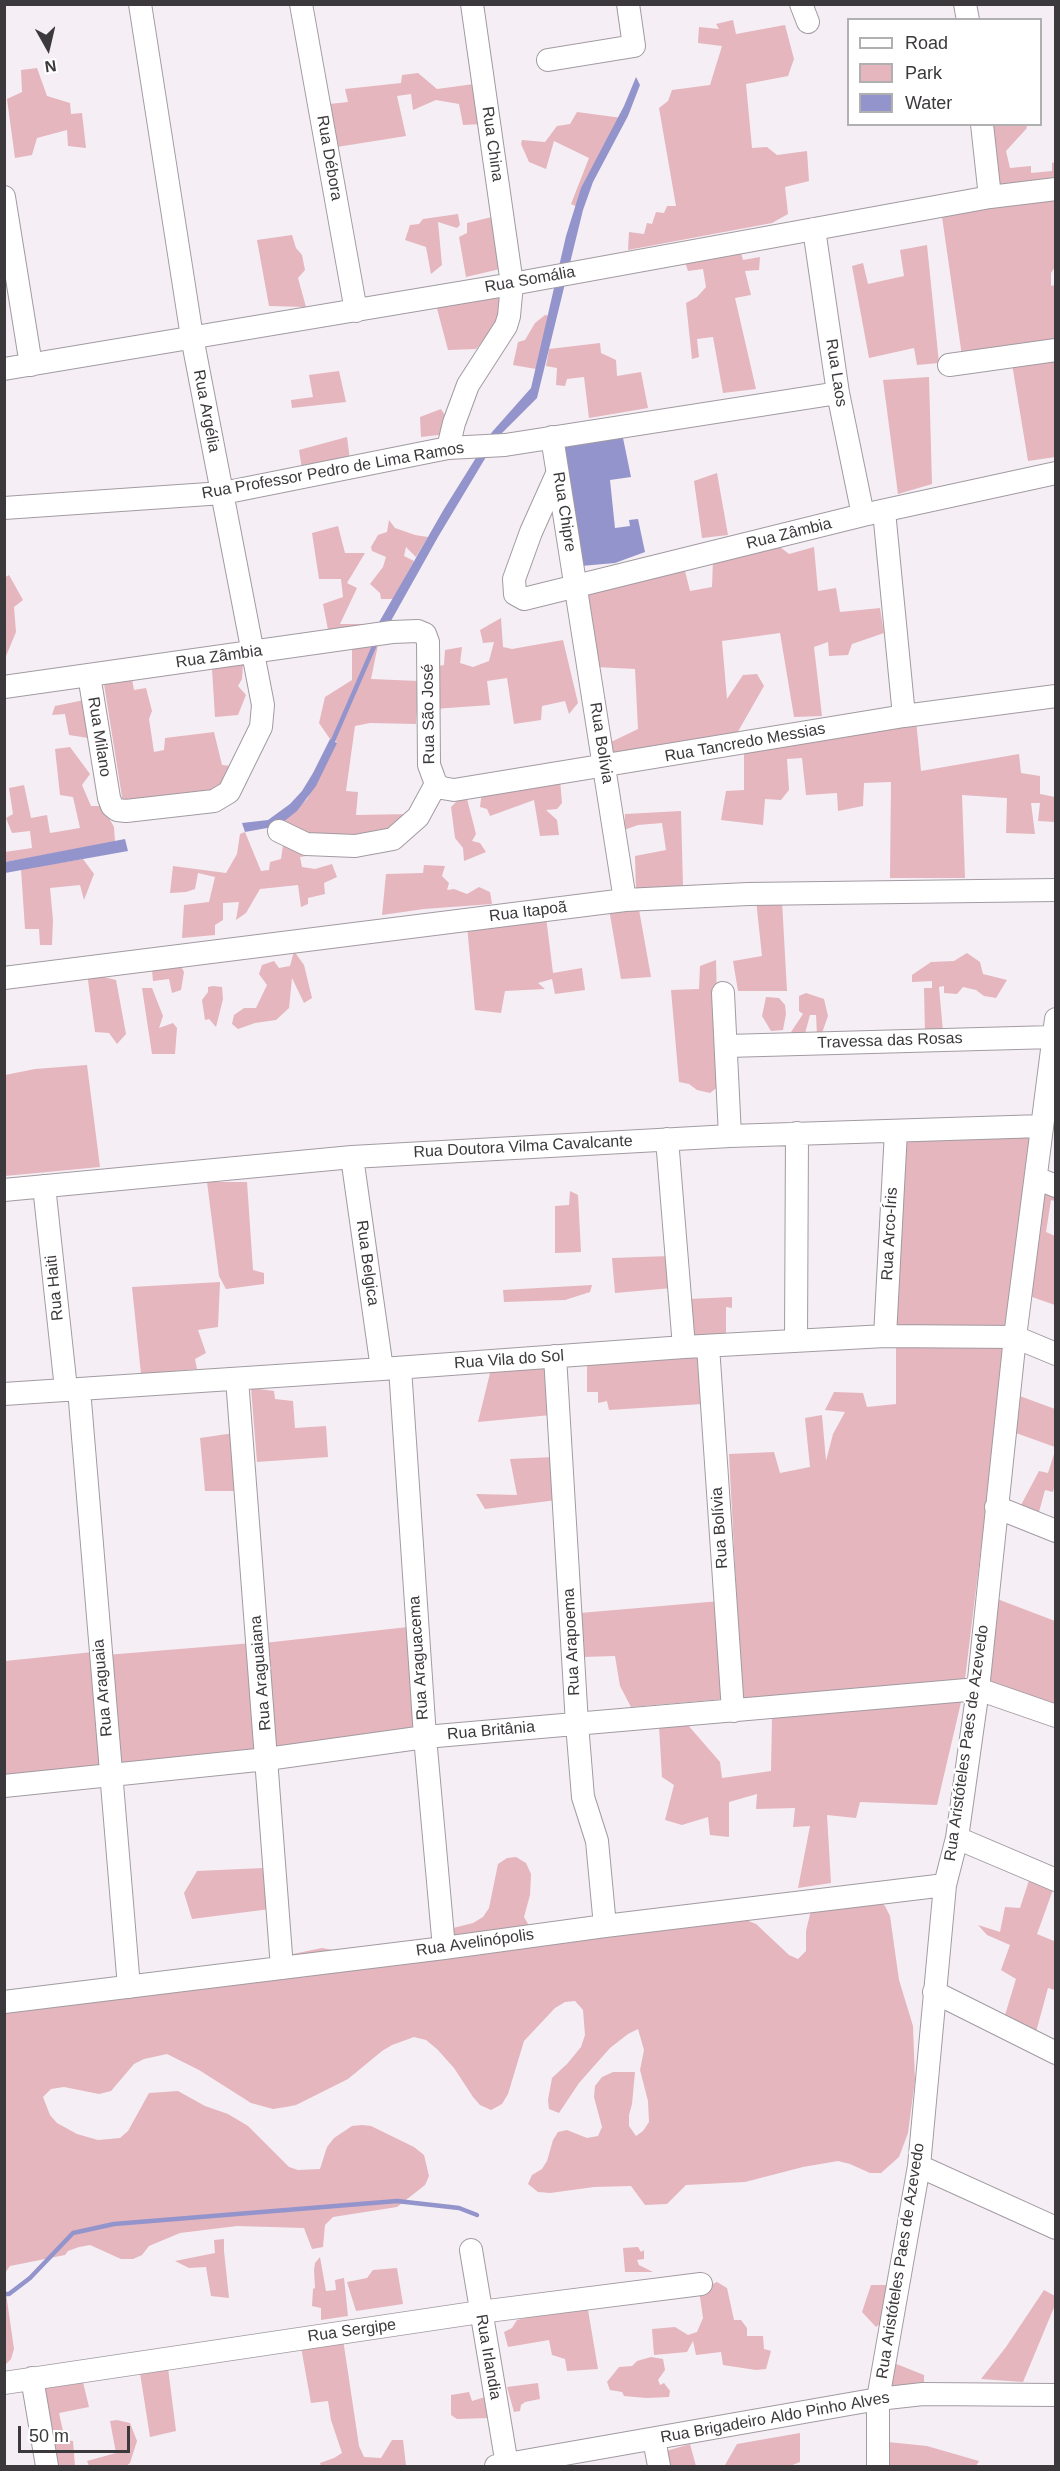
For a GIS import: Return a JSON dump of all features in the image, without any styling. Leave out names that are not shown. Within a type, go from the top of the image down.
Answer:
[{"type":"street","name":"Rua Argélia","points":[[109,798],[117,810],[126,811],[214,801],[229,792],[261,727],[263,705],[192,337],[140,4]]},
{"type":"street","name":"Rua Débora","points":[[301,4],[356,311]]},
{"type":"street","name":"Rua China","points":[[458,448],[454,423],[468,385],[506,326],[512,284],[472,4]]},
{"type":"street","points":[[548,60],[634,46],[628,4]]},
{"type":"street","points":[[982,126],[990,197]]},
{"type":"street","name":"Rua Somália","points":[[4,369],[512,284],[990,197],[1056,189]]},
{"type":"street","points":[[4,197],[31,365]]},
{"type":"street","name":"Rua Laos","points":[[814,229],[838,393],[873,513],[904,716]]},
{"type":"street","points":[[949,365],[1056,350]]},
{"type":"street","name":"Rua Professor Pedro de Lima Ramos","points":[[4,508],[223,493],[458,448],[505,445],[838,393]]},
{"type":"street","name":"Rua Chipre","points":[[552,437],[576,587]]},
{"type":"street","name":"Rua Zâmbia","points":[[557,474],[531,532],[514,579],[515,594],[524,599],[873,513],[1056,473]]},
{"type":"street","name":"Rua Bolívia","points":[[576,587],[625,900]]},
{"type":"street","name":"Rua Zâmbia","points":[[4,687],[392,632],[417,631],[425,634],[428,642]]},
{"type":"street","name":"Rua São José","points":[[428,642],[429,765],[436,784]]},
{"type":"street","name":"Rua Milano","points":[[89,675],[109,798]]},
{"type":"street","name":"Rua Tancredo Messias","points":[[436,784],[442,788],[466,789],[904,716],[1056,696]]},
{"type":"street","points":[[279,831],[306,844],[355,846],[393,840],[418,817],[436,784]]},
{"type":"street","name":"Rua Itapoã","points":[[4,978],[625,900],[748,894],[1056,890]]},
{"type":"street","points":[[723,993],[730,1136]]},
{"type":"street","name":"Travessa das Rosas","points":[[727,1046],[1054,1028]]},
{"type":"street","name":"Rua Aristóteles Paes de Azevedo","points":[[878,2466],[878,2399],[919,2166],[945,1885],[957,1838],[978,1689],[1015,1337],[1046,1182],[1054,1028]]},
{"type":"street","name":"Rua Doutora Vilma Cavalcante","points":[[4,1190],[352,1157],[667,1139],[896,1131],[1048,1111]]},
{"type":"street","name":"Rua Arco-Íris","points":[[885,1336],[896,1131]]},
{"type":"street","points":[[796,1133],[796,1340]]},
{"type":"street","points":[[667,1139],[684,1347]]},
{"type":"street","name":"Rua Belgica","points":[[352,1157],[391,1369]]},
{"type":"street","name":"Rua Haiti","points":[[44,1186],[72,1389]]},
{"type":"street","name":"Rua Vila do Sol","points":[[4,1394],[796,1340],[885,1336],[1015,1337]]},
{"type":"street","points":[[1015,1337],[1056,1353]]},
{"type":"street","name":"Rua Bolívia","points":[[708,1346],[732,1711]]},
{"type":"street","name":"Rua Arapoema","points":[[555,1356],[583,1797],[597,1840],[605,1926]]},
{"type":"street","name":"Rua Araguacema","points":[[391,1369],[444,1948]]},
{"type":"street","name":"Rua Araguaiana","points":[[237,1379],[282,1968]]},
{"type":"street","name":"Rua Araguaia","points":[[72,1389],[129,1987]]},
{"type":"street","points":[[996,1507],[1056,1531]]},
{"type":"street","points":[[978,1689],[1056,1716]]},
{"type":"street","name":"Rua Britânia","points":[[4,1786],[267,1759],[425,1737],[978,1689]]},
{"type":"street","points":[[957,1838],[1056,1880]]},
{"type":"street","name":"Rua Avelinópolis","points":[[4,2002],[945,1885]]},
{"type":"street","points":[[934,1992],[1056,2053]]},
{"type":"street","points":[[919,2166],[1056,2228]]},
{"type":"street","name":"Rua Irlandia","points":[[471,2250],[501,2465]]},
{"type":"street","name":"Rua Sergipe","points":[[4,2383],[480,2312],[701,2284]]},
{"type":"street","points":[[32,2378],[47,2466]]},
{"type":"street","name":"Rua Brigadeiro Aldo Pinho Alves","points":[[501,2465],[878,2399],[924,2394],[1056,2394]]},
{"type":"street","points":[[654,2439],[658,2466]]},
{"type":"green space","points":[[733,20],[736,34],[785,25],[794,59],[788,76],[746,84],[752,148],[767,147],[777,155],[807,151],[809,181],[785,187],[788,214],[772,223],[628,250],[629,232],[644,234],[647,223],[652,224],[656,212],[664,213],[667,206],[676,206],[659,108],[668,101],[672,90],[710,85],[722,46],[698,43],[699,27],[719,29],[716,24]]},
{"type":"green space","points":[[37,68],[47,96],[70,103],[71,114],[82,113],[86,148],[68,146],[67,130],[37,138],[32,155],[15,158],[7,99],[22,92],[21,70]]},
{"type":"green space","points":[[418,73],[437,89],[474,84],[482,124],[463,125],[459,104],[436,100],[413,110],[411,94],[397,96],[406,136],[337,147],[329,104],[348,102],[345,89],[401,83],[402,75]]},
{"type":"green space","points":[[577,112],[622,118],[580,208],[571,204],[589,158],[554,141],[546,169],[529,162],[521,144],[522,140],[545,142],[557,126],[570,124]]},
{"type":"green space","points":[[992,126],[1026,126],[1006,151],[1010,168],[1031,166],[1031,173],[1052,171],[1052,163],[1055,162],[1055,177],[998,187]]},
{"type":"green space","points":[[1055,196],[1055,267],[1051,273],[1051,286],[1055,285],[1055,341],[962,356],[941,210]]},
{"type":"green space","points":[[458,214],[460,225],[457,228],[438,222],[442,265],[431,274],[426,247],[405,240],[410,225],[419,224],[423,219]]},
{"type":"green space","points":[[492,217],[500,269],[466,277],[459,237],[467,233],[467,223]]},
{"type":"green space","points":[[292,235],[296,248],[302,255],[305,270],[298,278],[306,307],[269,306],[257,240]]},
{"type":"green space","points":[[927,245],[939,363],[917,365],[914,348],[869,358],[852,266],[863,263],[868,284],[904,276],[900,250]]},
{"type":"green space","points":[[740,250],[743,260],[760,257],[759,270],[745,271],[751,295],[735,298],[756,389],[723,393],[713,337],[697,339],[699,357],[692,359],[686,303],[697,297],[706,287],[703,269],[688,271],[685,262]]},
{"type":"green space","points":[[500,290],[501,320],[476,349],[448,350],[435,301]]},
{"type":"green space","points":[[545,315],[549,316],[536,369],[513,365],[518,342],[525,340],[535,323]]},
{"type":"green space","points":[[600,343],[601,353],[616,360],[617,376],[641,372],[648,408],[589,418],[584,377],[567,379],[565,386],[556,385],[557,368],[546,366],[549,349]]},
{"type":"green space","points":[[1055,360],[1055,457],[1028,461],[1012,364]]},
{"type":"green space","points":[[339,371],[346,402],[292,408],[291,400],[313,397],[309,375]]},
{"type":"green space","points":[[929,377],[932,484],[898,494],[883,380]]},
{"type":"green space","points":[[441,409],[448,420],[447,434],[421,437],[420,417]]},
{"type":"green space","points":[[347,437],[350,460],[302,469],[299,450]]},
{"type":"green space","points":[[717,473],[728,535],[702,538],[694,481]]},
{"type":"green space","points":[[389,520],[395,528],[428,537],[416,557],[406,547],[404,556],[414,561],[393,599],[381,599],[380,593],[370,584],[383,567],[386,557],[372,551],[371,547],[378,535],[387,532]]},
{"type":"green space","points":[[338,526],[345,553],[365,553],[347,583],[357,588],[340,624],[362,624],[359,633],[329,635],[323,604],[343,597],[341,579],[319,579],[312,533]]},
{"type":"green space","points":[[774,542],[789,554],[814,547],[818,591],[836,588],[840,612],[880,608],[884,633],[852,644],[848,655],[829,656],[828,642],[814,647],[822,716],[794,717],[780,633],[722,641],[727,699],[743,675],[757,674],[764,686],[736,735],[609,756],[611,742],[638,729],[635,669],[596,667],[585,589],[684,567],[690,591],[712,587],[713,559]]},
{"type":"green space","points":[[9,575],[23,600],[14,607],[16,632],[6,656],[4,578]]},
{"type":"green space","points":[[501,618],[503,647],[512,649],[563,640],[578,703],[569,714],[565,701],[542,706],[541,720],[514,724],[507,678],[487,681],[490,705],[434,709],[434,667],[444,665],[445,650],[462,647],[460,663],[473,667],[489,661],[494,642],[483,643],[480,630]]},
{"type":"green space","points":[[379,640],[371,679],[419,681],[416,724],[370,723],[355,726],[346,791],[358,792],[356,815],[411,814],[390,837],[307,840],[281,824],[307,799],[337,742],[330,739],[319,723],[325,697],[352,680],[352,644]]},
{"type":"green space","points":[[243,664],[242,679],[238,686],[246,695],[238,715],[215,717],[212,669]]},
{"type":"green space","points":[[132,679],[134,690],[146,688],[152,711],[149,719],[154,752],[164,750],[165,738],[214,732],[222,765],[231,766],[219,790],[123,803],[104,684]]},
{"type":"green space","points":[[84,700],[88,738],[69,735],[65,714],[52,715],[55,706]]},
{"type":"green space","points":[[916,720],[921,771],[1019,754],[1021,773],[1040,776],[1040,794],[1055,797],[1055,822],[1038,821],[1040,803],[1031,803],[1035,834],[1006,833],[1007,798],[962,795],[965,878],[890,878],[891,782],[864,783],[863,806],[838,811],[837,793],[806,795],[802,758],[787,759],[789,790],[781,800],[765,799],[763,825],[721,820],[726,791],[744,790],[744,751]]},
{"type":"green space","points":[[70,747],[90,774],[82,785],[91,806],[102,806],[114,827],[115,842],[5,862],[5,852],[32,848],[30,831],[12,833],[6,818],[13,814],[9,788],[24,785],[31,818],[47,815],[50,833],[80,828],[73,797],[60,795],[55,749]]},
{"type":"green space","points":[[560,780],[562,803],[557,809],[546,810],[557,820],[559,835],[540,836],[534,800],[490,816],[487,809],[480,807],[482,791]]},
{"type":"green space","points":[[457,794],[466,795],[476,834],[472,841],[480,843],[486,852],[464,861],[463,848],[455,838],[451,807],[457,801]]},
{"type":"green space","points":[[681,811],[683,886],[636,889],[635,856],[666,850],[662,823],[638,825],[624,830],[625,814]]},
{"type":"green space","points":[[245,832],[261,871],[269,870],[270,862],[281,859],[284,838],[350,849],[300,857],[302,867],[315,869],[332,864],[337,877],[324,883],[325,894],[308,898],[308,904],[301,907],[298,885],[260,889],[246,913],[236,920],[239,902],[223,903],[223,920],[215,925],[215,935],[182,938],[184,905],[209,902],[215,877],[198,873],[195,889],[170,893],[173,866],[226,873],[237,854],[240,834]]},
{"type":"green space","points":[[83,859],[94,874],[84,900],[80,885],[50,888],[53,920],[52,945],[40,945],[39,929],[25,929],[21,869]]},
{"type":"green space","points":[[424,865],[445,866],[442,876],[449,883],[447,890],[454,889],[467,894],[479,887],[490,892],[492,904],[382,915],[386,874],[423,873]]},
{"type":"green space","points":[[756,900],[782,901],[787,991],[738,991],[733,961],[762,956]]},
{"type":"green space","points":[[638,904],[651,977],[621,979],[609,909]]},
{"type":"green space","points":[[546,917],[553,973],[582,968],[585,990],[555,994],[552,979],[538,983],[545,989],[505,991],[501,1013],[475,1010],[467,926]]},
{"type":"green space","points":[[294,951],[304,965],[312,998],[304,1003],[292,978],[289,1008],[276,1020],[255,1023],[238,1029],[232,1024],[234,1015],[244,1008],[256,1008],[267,985],[259,974],[262,965],[274,961],[279,968],[290,966]]},
{"type":"green space","points":[[967,953],[980,962],[983,974],[1007,980],[996,998],[984,996],[976,990],[963,987],[957,994],[944,993],[944,986],[939,987],[943,1032],[925,1034],[924,988],[932,988],[932,981],[912,982],[912,975],[931,962],[954,961]]},
{"type":"green space","points":[[716,960],[719,1086],[710,1093],[679,1082],[671,990],[699,989],[700,966]]},
{"type":"green space","points":[[181,966],[184,972],[181,990],[172,993],[169,979],[153,981],[152,970]]},
{"type":"green space","points":[[87,973],[116,980],[126,1034],[117,1044],[109,1033],[95,1032]]},
{"type":"green space","points":[[208,987],[222,987],[223,999],[216,1027],[209,1019],[205,1020],[202,1000],[208,992]]},
{"type":"green space","points":[[142,988],[152,988],[163,1016],[159,1028],[173,1023],[177,1028],[175,1054],[152,1054]]},
{"type":"green space","points":[[806,993],[824,999],[828,1016],[822,1033],[817,1035],[816,1015],[810,1015],[804,1037],[795,1037],[791,1032],[803,1014],[799,1011],[799,996]]},
{"type":"green space","points":[[766,997],[779,998],[785,1005],[783,1030],[771,1031],[762,1016]]},
{"type":"green space","points":[[87,1065],[100,1167],[5,1176],[5,1075],[35,1069]]},
{"type":"green space","points":[[1033,1131],[1005,1325],[894,1327],[903,1137]]},
{"type":"green space","points":[[207,1182],[247,1182],[253,1270],[264,1273],[264,1284],[226,1289],[219,1276]]},
{"type":"green space","points":[[1042,1185],[1055,1191],[1055,1201],[1051,1200],[1046,1232],[1055,1236],[1055,1305],[1032,1297]]},
{"type":"green space","points":[[570,1191],[578,1195],[581,1252],[555,1253],[555,1206],[569,1205]]},
{"type":"green space","points":[[670,1256],[672,1288],[615,1293],[612,1258]]},
{"type":"green space","points":[[220,1282],[218,1327],[198,1330],[206,1353],[195,1359],[197,1369],[141,1374],[132,1287]]},
{"type":"green space","points":[[592,1285],[590,1292],[565,1300],[504,1302],[503,1290]]},
{"type":"green space","points":[[732,1297],[732,1308],[726,1307],[726,1335],[692,1343],[689,1299]]},
{"type":"green space","points":[[1006,1344],[965,1679],[742,1700],[729,1454],[774,1452],[780,1473],[810,1467],[805,1418],[822,1415],[826,1461],[833,1434],[845,1412],[825,1410],[834,1392],[863,1393],[867,1407],[896,1404],[896,1346]]},
{"type":"green space","points":[[700,1356],[703,1404],[609,1410],[607,1401],[598,1403],[598,1392],[587,1392],[587,1363]]},
{"type":"green space","points":[[548,1362],[551,1415],[478,1422],[491,1369]]},
{"type":"green space","points":[[251,1388],[274,1391],[275,1399],[293,1401],[295,1428],[326,1426],[328,1457],[257,1462]]},
{"type":"green space","points":[[1017,1395],[1055,1409],[1055,1447],[1013,1432]]},
{"type":"green space","points":[[234,1433],[239,1491],[205,1491],[200,1438]]},
{"type":"green space","points":[[1055,1451],[1053,1492],[1045,1490],[1039,1512],[1021,1505],[1039,1471],[1048,1473]]},
{"type":"green space","points":[[554,1457],[557,1500],[485,1509],[476,1494],[517,1495],[510,1459]]},
{"type":"green space","points":[[992,1597],[1055,1621],[1055,1705],[996,1685],[985,1676]]},
{"type":"green space","points":[[720,1601],[724,1699],[631,1707],[620,1686],[615,1656],[583,1657],[580,1613]]},
{"type":"green space","points":[[408,1627],[417,1732],[272,1750],[264,1643]]},
{"type":"green space","points":[[253,1643],[261,1752],[117,1766],[106,1655]]},
{"type":"green space","points":[[93,1652],[99,1768],[5,1776],[5,1661]]},
{"type":"green space","points":[[962,1698],[937,1805],[860,1802],[856,1818],[827,1815],[831,1883],[798,1888],[810,1826],[793,1827],[795,1808],[756,1809],[757,1794],[729,1802],[729,1837],[710,1835],[708,1817],[682,1825],[665,1820],[674,1785],[662,1777],[659,1726],[687,1724],[720,1762],[722,1778],[771,1771],[772,1716]]},
{"type":"green space","points":[[516,1857],[526,1863],[531,1874],[530,1895],[524,1917],[535,1936],[746,1920],[756,1924],[789,1955],[798,1959],[806,1951],[806,1931],[811,1910],[877,1899],[885,1906],[890,1916],[899,1980],[913,2026],[915,2080],[908,2133],[899,2157],[881,2173],[870,2173],[838,2161],[803,2167],[745,2182],[686,2185],[667,2204],[645,2205],[631,2186],[538,2192],[528,2184],[532,2175],[542,2169],[547,2161],[553,2140],[558,2132],[567,2130],[587,2138],[598,2136],[602,2127],[594,2097],[595,2086],[602,2077],[613,2072],[635,2072],[629,2126],[636,2136],[649,2122],[648,2101],[640,2070],[644,2050],[638,2029],[610,2048],[579,2083],[559,2113],[549,2109],[548,2100],[552,2078],[581,2047],[585,2035],[583,2010],[575,2001],[565,2002],[555,2008],[524,2041],[508,2094],[502,2104],[491,2110],[480,2105],[454,2068],[437,2049],[426,2040],[414,2037],[382,2051],[348,2079],[296,2105],[273,2109],[251,2103],[199,2070],[167,2054],[144,2059],[134,2064],[111,2091],[99,2094],[64,2087],[51,2089],[43,2097],[50,2115],[57,2123],[77,2134],[98,2140],[120,2138],[128,2131],[149,2093],[178,2091],[248,2126],[289,2167],[298,2170],[320,2169],[327,2147],[334,2138],[352,2126],[362,2125],[371,2126],[414,2147],[424,2155],[429,2176],[425,2185],[397,2207],[333,2217],[325,2225],[323,2247],[312,2249],[304,2228],[237,2226],[180,2233],[149,2246],[142,2255],[133,2259],[121,2259],[90,2245],[68,2251],[65,2255],[10,2266],[5,2273],[5,2000],[216,1976],[288,1955],[322,1948],[353,1957],[412,1949],[441,1931],[473,1923],[483,1917],[489,1908],[498,1864],[507,1858]]},
{"type":"green space","points":[[264,1868],[270,1909],[192,1919],[184,1893],[197,1871]]},
{"type":"green space","points":[[1030,1877],[1054,1887],[1037,1934],[1054,1941],[1055,1990],[1048,1988],[1036,2032],[1005,2015],[1016,1979],[1001,1970],[1010,1945],[987,1935],[978,1925],[1000,1932],[1005,1907],[1020,1908]]},
{"type":"green space","points":[[224,2239],[229,2298],[211,2296],[206,2267],[189,2268],[175,2261],[215,2253],[214,2240]]},
{"type":"green space","points":[[638,2247],[641,2252],[644,2250],[644,2259],[637,2260],[639,2265],[653,2272],[625,2272],[623,2248]]},
{"type":"green space","points":[[320,2257],[326,2291],[336,2290],[335,2280],[344,2278],[348,2316],[321,2320],[321,2308],[312,2306],[315,2263]]},
{"type":"green space","points":[[397,2268],[403,2304],[356,2311],[347,2282],[367,2278],[373,2270]]},
{"type":"green space","points":[[717,2282],[727,2288],[734,2320],[741,2320],[747,2328],[747,2336],[763,2336],[764,2349],[771,2351],[766,2369],[756,2370],[723,2365],[721,2352],[696,2355],[693,2341],[687,2352],[654,2355],[652,2329],[675,2327],[688,2335],[697,2332],[703,2318],[699,2290]]},
{"type":"green space","points":[[871,2285],[890,2285],[884,2321],[876,2327],[862,2312]]},
{"type":"green space","points":[[5,2286],[14,2349],[11,2359],[5,2365]]},
{"type":"green space","points":[[1044,2290],[1055,2296],[1055,2305],[1023,2382],[981,2379],[1006,2347]]},
{"type":"green space","points":[[587,2304],[598,2369],[567,2371],[565,2359],[552,2355],[549,2340],[508,2347],[504,2332],[512,2328],[517,2320]]},
{"type":"green space","points":[[343,2339],[359,2446],[364,2457],[381,2458],[392,2440],[403,2440],[406,2466],[321,2466],[320,2463],[342,2453],[331,2420],[328,2401],[311,2403],[301,2347]]},
{"type":"green space","points":[[651,2357],[663,2359],[665,2370],[658,2380],[660,2385],[664,2383],[670,2391],[669,2397],[624,2396],[622,2392],[610,2390],[607,2382],[619,2367],[632,2366],[637,2361]]},
{"type":"green space","points":[[894,2363],[924,2375],[924,2383],[889,2387]]},
{"type":"green space","points":[[168,2368],[176,2431],[150,2437],[140,2373]]},
{"type":"green space","points":[[67,2378],[71,2385],[83,2382],[89,2407],[59,2413],[65,2440],[73,2441],[75,2466],[56,2466],[38,2382]]},
{"type":"green space","points":[[538,2383],[540,2399],[525,2402],[521,2405],[520,2411],[514,2412],[507,2387]]},
{"type":"green space","points":[[469,2392],[472,2401],[485,2397],[489,2418],[457,2419],[451,2415],[451,2395]]},
{"type":"green space","points":[[110,2421],[130,2423],[137,2441],[130,2463],[126,2466],[89,2466],[87,2461],[116,2453]]},
{"type":"green space","points":[[800,2433],[800,2462],[790,2466],[725,2465],[737,2444]]},
{"type":"green space","points":[[888,2442],[927,2446],[979,2461],[976,2466],[886,2466]]},
{"type":"green space","points":[[690,2444],[696,2466],[665,2466],[663,2452]]},
{"type":"water","points":[[636,77],[640,85],[628,116],[593,182],[583,210],[537,398],[498,437],[387,628],[378,624],[444,509],[492,432],[531,388],[566,236],[581,188],[624,106]]},
{"type":"water","points":[[622,433],[631,477],[610,480],[615,528],[630,526],[629,520],[638,519],[645,552],[615,563],[581,566],[556,440]]},
{"type":"water","points":[[330,739],[337,743],[316,786],[297,811],[278,826],[245,832],[242,823],[268,820],[290,804],[302,791]]},
{"type":"water","points":[[125,839],[128,851],[5,873],[5,862]]},
{"type":"waterway","points":[[331,745],[376,642]]},
{"type":"waterway","points":[[4,2294],[9,2294],[30,2278],[73,2233],[114,2224],[397,2201],[459,2208],[477,2215]]}]
